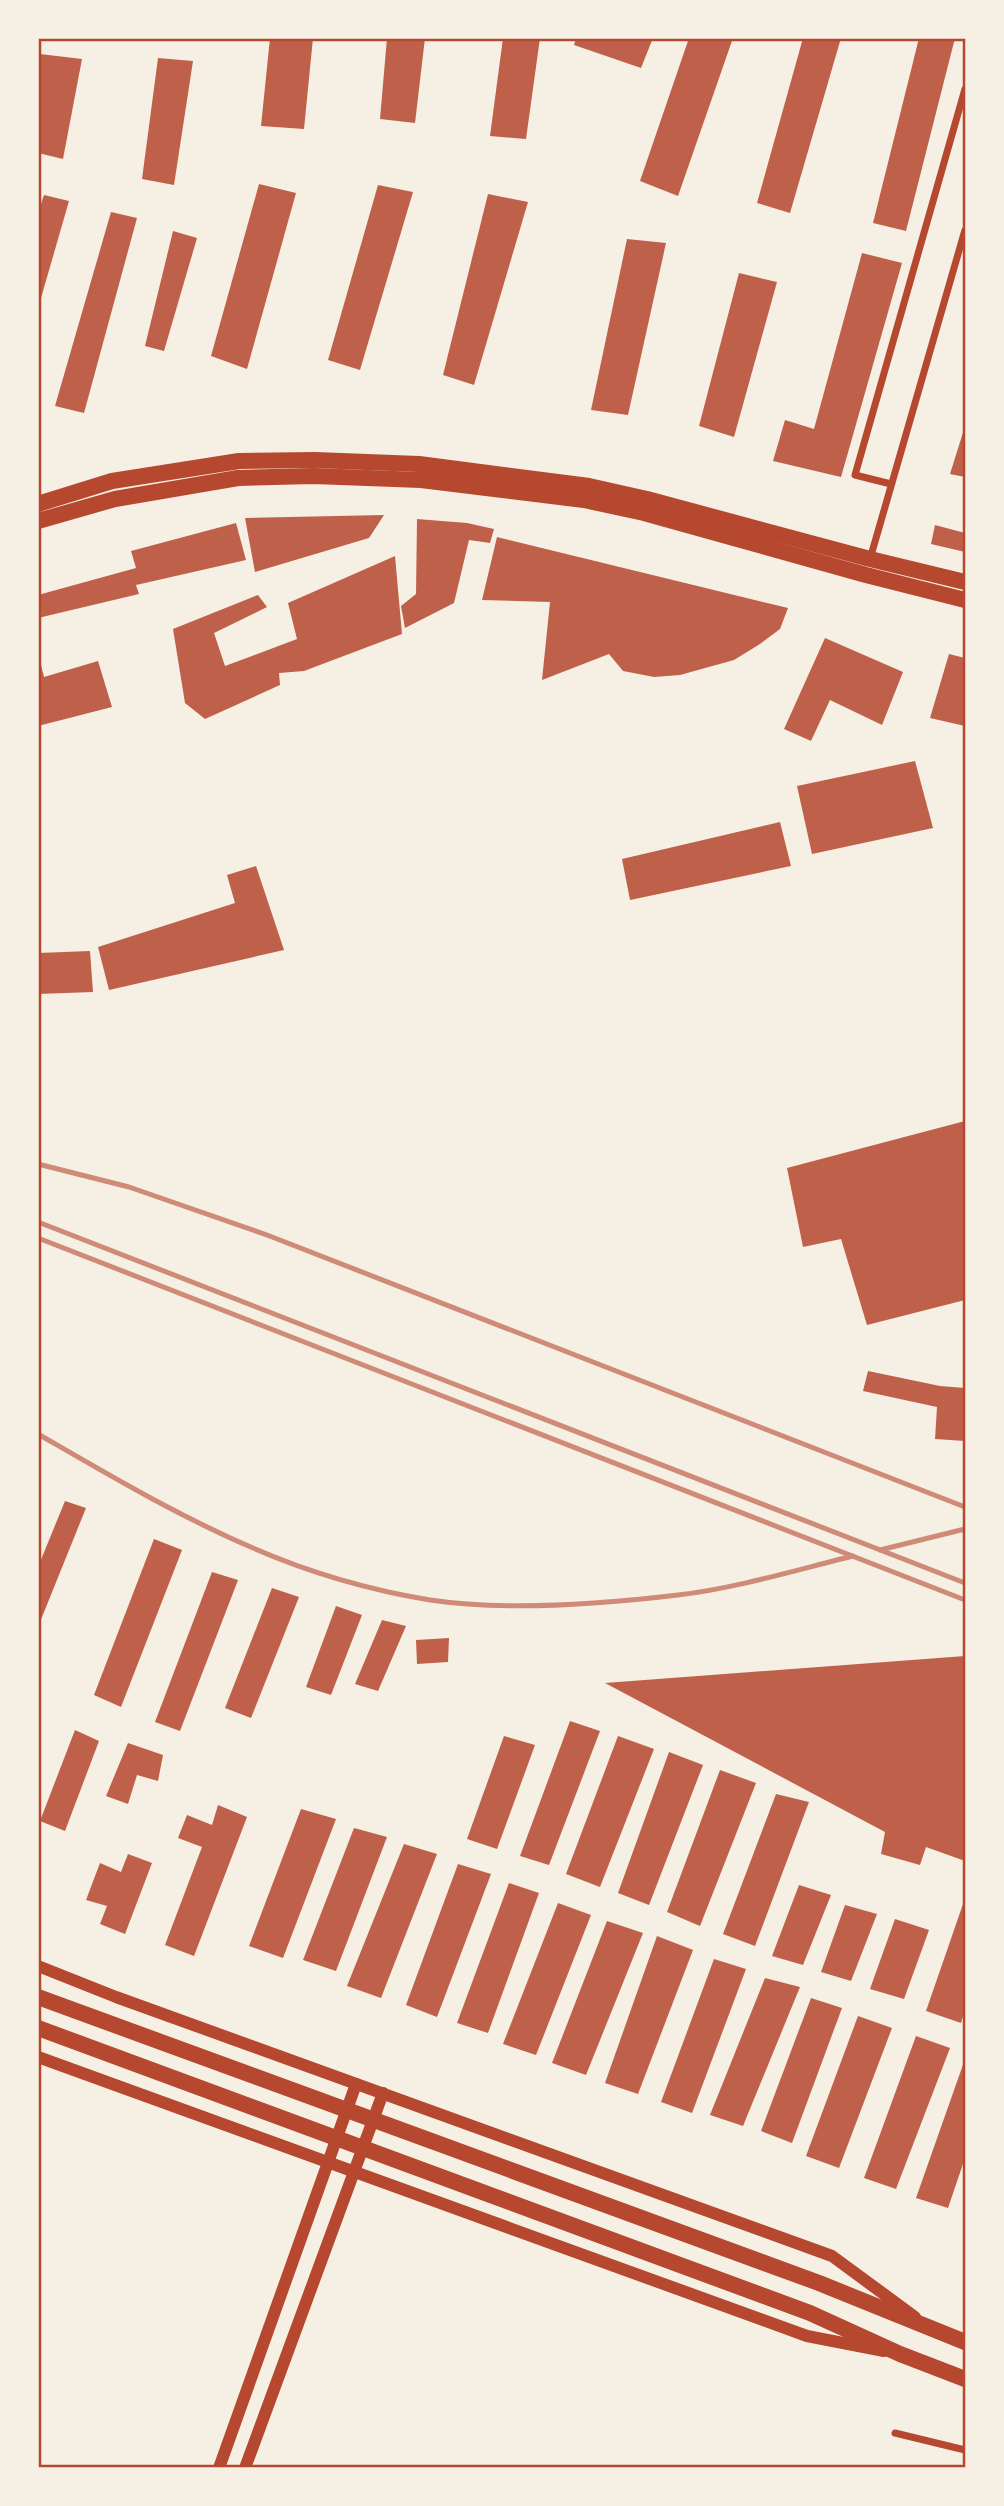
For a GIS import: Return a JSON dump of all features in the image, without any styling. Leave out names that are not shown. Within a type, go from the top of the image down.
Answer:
[{"type":"main road","points":[[38,504],[112,481],[239,461],[315,460],[419,464],[589,486],[965,582]]},
{"type":"main road","points":[[38,521],[115,499],[238,478],[314,476],[421,480],[584,500],[644,513],[965,600]]},
{"type":"main road","points":[[38,1997],[819,2283],[965,2342]]},
{"type":"main road","points":[[38,2028],[810,2313],[900,2354],[965,2379]]},
{"type":"street","points":[[891,485],[855,475],[965,89]]},
{"type":"street","points":[[870,559],[965,230]]},
{"type":"street","points":[[38,1966],[116,1997],[832,2256],[933,2330]]},
{"type":"street","points":[[38,2057],[807,2336],[900,2354]]},
{"type":"street","points":[[219,2468],[356,2084]]},
{"type":"street","points":[[245,2468],[383,2094]]},
{"type":"street","points":[[895,2433],[965,2450]]},
{"type":"building","points":[[270,38],[313,38],[304,129],[261,126]]},
{"type":"building","points":[[387,38],[425,38],[415,123],[380,119]]},
{"type":"building","points":[[503,38],[540,38],[526,139],[490,136]]},
{"type":"building","points":[[576,38],[653,38],[641,68],[574,45]]},
{"type":"building","points":[[689,38],[733,38],[678,196],[640,181]]},
{"type":"building","points":[[803,38],[841,38],[790,213],[757,203]]},
{"type":"building","points":[[919,38],[955,38],[906,231],[873,223]]},
{"type":"building","points":[[40,54],[82,59],[63,159],[38,153]]},
{"type":"building","points":[[158,58],[193,61],[174,185],[142,179]]},
{"type":"building","points":[[259,184],[296,193],[247,369],[211,356]]},
{"type":"building","points":[[378,185],[413,192],[360,370],[328,360]]},
{"type":"building","points":[[488,194],[528,202],[474,385],[443,375]]},
{"type":"building","points":[[44,195],[69,201],[39,305],[38,213]]},
{"type":"building","points":[[111,212],[137,218],[84,413],[55,406]]},
{"type":"building","points":[[173,231],[197,238],[164,351],[145,346]]},
{"type":"building","points":[[627,239],[666,243],[628,415],[591,410]]},
{"type":"building","points":[[862,253],[902,263],[841,477],[773,461],[785,420],[814,429]]},
{"type":"building","points":[[739,273],[777,282],[734,437],[699,426]]},
{"type":"building","points":[[965,426],[965,477],[950,474]]},
{"type":"building","points":[[384,515],[369,538],[255,572],[245,518]]},
{"type":"building","points":[[417,519],[467,523],[494,529],[490,543],[469,540],[454,603],[405,628],[401,606],[416,594]]},
{"type":"building","points":[[236,523],[246,560],[136,585],[139,594],[38,618],[38,595],[136,568],[131,551]]},
{"type":"building","points":[[935,525],[965,533],[965,552],[931,544]]},
{"type":"building","points":[[497,537],[788,608],[780,629],[734,660],[680,675],[654,677],[623,671],[609,654],[542,680],[550,602],[482,600]]},
{"type":"building","points":[[395,556],[402,634],[304,671],[279,673],[280,685],[205,719],[185,703],[173,629],[258,595],[267,607],[214,633],[225,666],[297,639],[288,603]]},
{"type":"building","points":[[825,638],[903,672],[882,725],[830,700],[811,741],[784,729]]},
{"type":"building","points":[[38,653],[44,677],[98,661],[112,707],[38,726]]},
{"type":"building","points":[[949,654],[965,658],[965,726],[930,718]]},
{"type":"building","points":[[915,761],[933,828],[812,854],[797,786]]},
{"type":"building","points":[[780,822],[791,866],[630,900],[622,859]]},
{"type":"building","points":[[256,866],[284,950],[109,990],[98,947],[235,903],[227,875]]},
{"type":"building","points":[[90,951],[93,992],[38,994],[38,953]]},
{"type":"building","points":[[965,1121],[965,1300],[867,1325],[841,1239],[803,1247],[787,1168]]},
{"type":"building","points":[[868,1371],[940,1386],[965,1388],[965,1441],[935,1439],[937,1407],[863,1391]]},
{"type":"building","points":[[65,1501],[86,1508],[38,1627],[38,1567]]},
{"type":"building","points":[[154,1539],[182,1550],[121,1707],[94,1695]]},
{"type":"building","points":[[212,1572],[238,1580],[180,1731],[155,1722]]},
{"type":"building","points":[[272,1588],[299,1597],[251,1718],[225,1708]]},
{"type":"building","points":[[336,1606],[362,1615],[331,1695],[306,1687]]},
{"type":"building","points":[[382,1620],[406,1626],[378,1691],[355,1684]]},
{"type":"building","points":[[449,1638],[448,1662],[417,1664],[416,1640]]},
{"type":"building","points":[[965,1656],[965,1861],[926,1847],[920,1865],[881,1854],[885,1832],[605,1683]]},
{"type":"building","points":[[570,1721],[600,1731],[549,1865],[520,1856]]},
{"type":"building","points":[[75,1730],[99,1741],[65,1831],[40,1821]]},
{"type":"building","points":[[504,1736],[535,1745],[497,1849],[467,1839]]},
{"type":"building","points":[[618,1736],[654,1749],[600,1887],[566,1874]]},
{"type":"building","points":[[128,1743],[163,1755],[158,1781],[137,1775],[128,1804],[106,1796]]},
{"type":"building","points":[[669,1752],[703,1765],[649,1905],[618,1893]]},
{"type":"building","points":[[720,1770],[756,1783],[700,1926],[667,1912]]},
{"type":"building","points":[[776,1794],[809,1802],[755,1946],[723,1934]]},
{"type":"building","points":[[218,1805],[247,1817],[194,1956],[165,1945],[202,1847],[178,1838],[187,1815],[212,1825]]},
{"type":"building","points":[[301,1809],[336,1819],[283,1958],[249,1946]]},
{"type":"building","points":[[354,1828],[387,1837],[336,1971],[303,1960]]},
{"type":"building","points":[[404,1844],[437,1854],[381,1998],[347,1986]]},
{"type":"building","points":[[128,1854],[152,1863],[125,1934],[100,1924],[107,1906],[86,1900],[100,1863],[121,1872]]},
{"type":"building","points":[[458,1864],[491,1874],[437,2017],[406,2005]]},
{"type":"building","points":[[509,1883],[539,1893],[488,2033],[457,2023]]},
{"type":"building","points":[[799,1885],[831,1895],[803,1965],[772,1956]]},
{"type":"building","points":[[558,1903],[591,1915],[536,2055],[503,2044]]},
{"type":"building","points":[[963,1904],[965,2010],[961,2023],[926,2011]]},
{"type":"building","points":[[845,1905],[877,1914],[851,1981],[821,1972]]},
{"type":"building","points":[[895,1919],[929,1930],[904,1999],[870,1989]]},
{"type":"building","points":[[607,1921],[643,1933],[586,2075],[552,2063]]},
{"type":"building","points":[[657,1936],[693,1950],[638,2094],[605,2083]]},
{"type":"building","points":[[714,1959],[746,1969],[692,2113],[661,2102]]},
{"type":"building","points":[[765,1978],[800,1987],[743,2126],[710,2115]]},
{"type":"building","points":[[811,1998],[842,2008],[792,2143],[761,2131]]},
{"type":"building","points":[[858,2016],[892,2028],[839,2168],[806,2156]]},
{"type":"building","points":[[916,2036],[950,2048],[896,2189],[864,2178]]},
{"type":"building","points":[[965,2059],[965,2158],[948,2208],[916,2198]]},
{"type":"railway","points":[[38,1164],[129,1187],[267,1235],[965,1507]]},
{"type":"railway","points":[[38,1222],[965,1583]]},
{"type":"railway","points":[[38,1238],[965,1600]]},
{"type":"railway","points":[[38,1434],[171,1509],[253,1548],[340,1579],[430,1600],[521,1606],[649,1598],[722,1588],[853,1556]]},
{"type":"railway","points":[[880,1550],[965,1529]]}]
